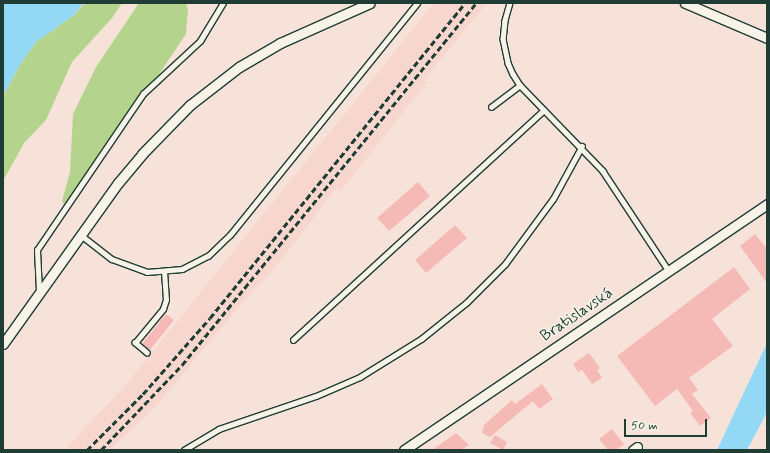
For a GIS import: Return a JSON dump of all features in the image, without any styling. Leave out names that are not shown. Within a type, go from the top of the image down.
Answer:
[{"type":"street","points":[[3,344],[39,292],[142,154],[190,105],[239,68],[280,43],[370,3]]},
{"type":"street","points":[[685,3],[767,38]]},
{"type":"street","name":"Bratislavská","points":[[404,450],[767,204]]},
{"type":"lane","points":[[39,292],[37,250],[143,94],[200,41],[223,3]]},
{"type":"lane","points":[[81,235],[124,265],[147,272],[164,272],[182,269],[199,262],[220,246],[417,3]]},
{"type":"lane","points":[[510,3],[503,30],[504,47],[508,63],[520,85],[582,146],[603,171],[669,271]]},
{"type":"lane","points":[[491,107],[520,85]]},
{"type":"lane","points":[[293,340],[544,110]]},
{"type":"lane","points":[[184,450],[219,429],[309,399],[360,377],[421,339],[466,303],[505,264],[553,199],[582,146]]},
{"type":"lane","points":[[147,353],[135,343],[163,309],[166,300],[164,272]]},
{"type":"shaded area","points":[[434,3],[487,3],[424,80],[427,82],[340,192],[336,189],[274,269],[252,291],[157,405],[110,450],[64,450],[124,387]]},
{"type":"green space","points":[[85,3],[122,3],[112,18],[72,62],[46,120],[24,143],[3,181],[3,96],[21,63],[36,42],[74,15]]},
{"type":"green space","points":[[139,3],[186,3],[188,9],[186,34],[67,211],[62,201],[70,172],[73,114],[96,67]]},
{"type":"water","points":[[3,3],[84,3],[74,15],[36,42],[21,63],[3,96]]},
{"type":"water","points":[[767,343],[767,411],[762,422],[747,450],[717,450]]},
{"type":"building","points":[[418,182],[430,196],[389,231],[377,218]]},
{"type":"building","points":[[455,225],[467,238],[426,273],[415,260]]},
{"type":"building","points":[[755,234],[767,249],[767,283],[740,246]]},
{"type":"building","points":[[734,267],[750,289],[712,319],[733,346],[689,378],[698,390],[692,394],[711,418],[700,426],[690,413],[693,411],[677,389],[655,406],[617,356]]},
{"type":"building","points":[[166,314],[174,320],[150,350],[142,344]]},
{"type":"building","points":[[589,353],[600,368],[597,370],[602,378],[592,384],[582,370],[578,372],[573,364]]},
{"type":"building","points":[[542,384],[553,399],[539,409],[533,401],[490,437],[482,433],[484,425],[512,400],[515,404]]},
{"type":"building","points":[[612,429],[624,444],[616,450],[608,450],[599,439]]},
{"type":"building","points":[[456,433],[469,445],[461,450],[432,450]]},
{"type":"building","points":[[495,435],[507,442],[503,450],[490,443]]},
{"type":"railway","points":[[87,450],[143,394],[210,318],[465,3]]},
{"type":"railway","points":[[101,450],[182,365],[476,3]]}]
